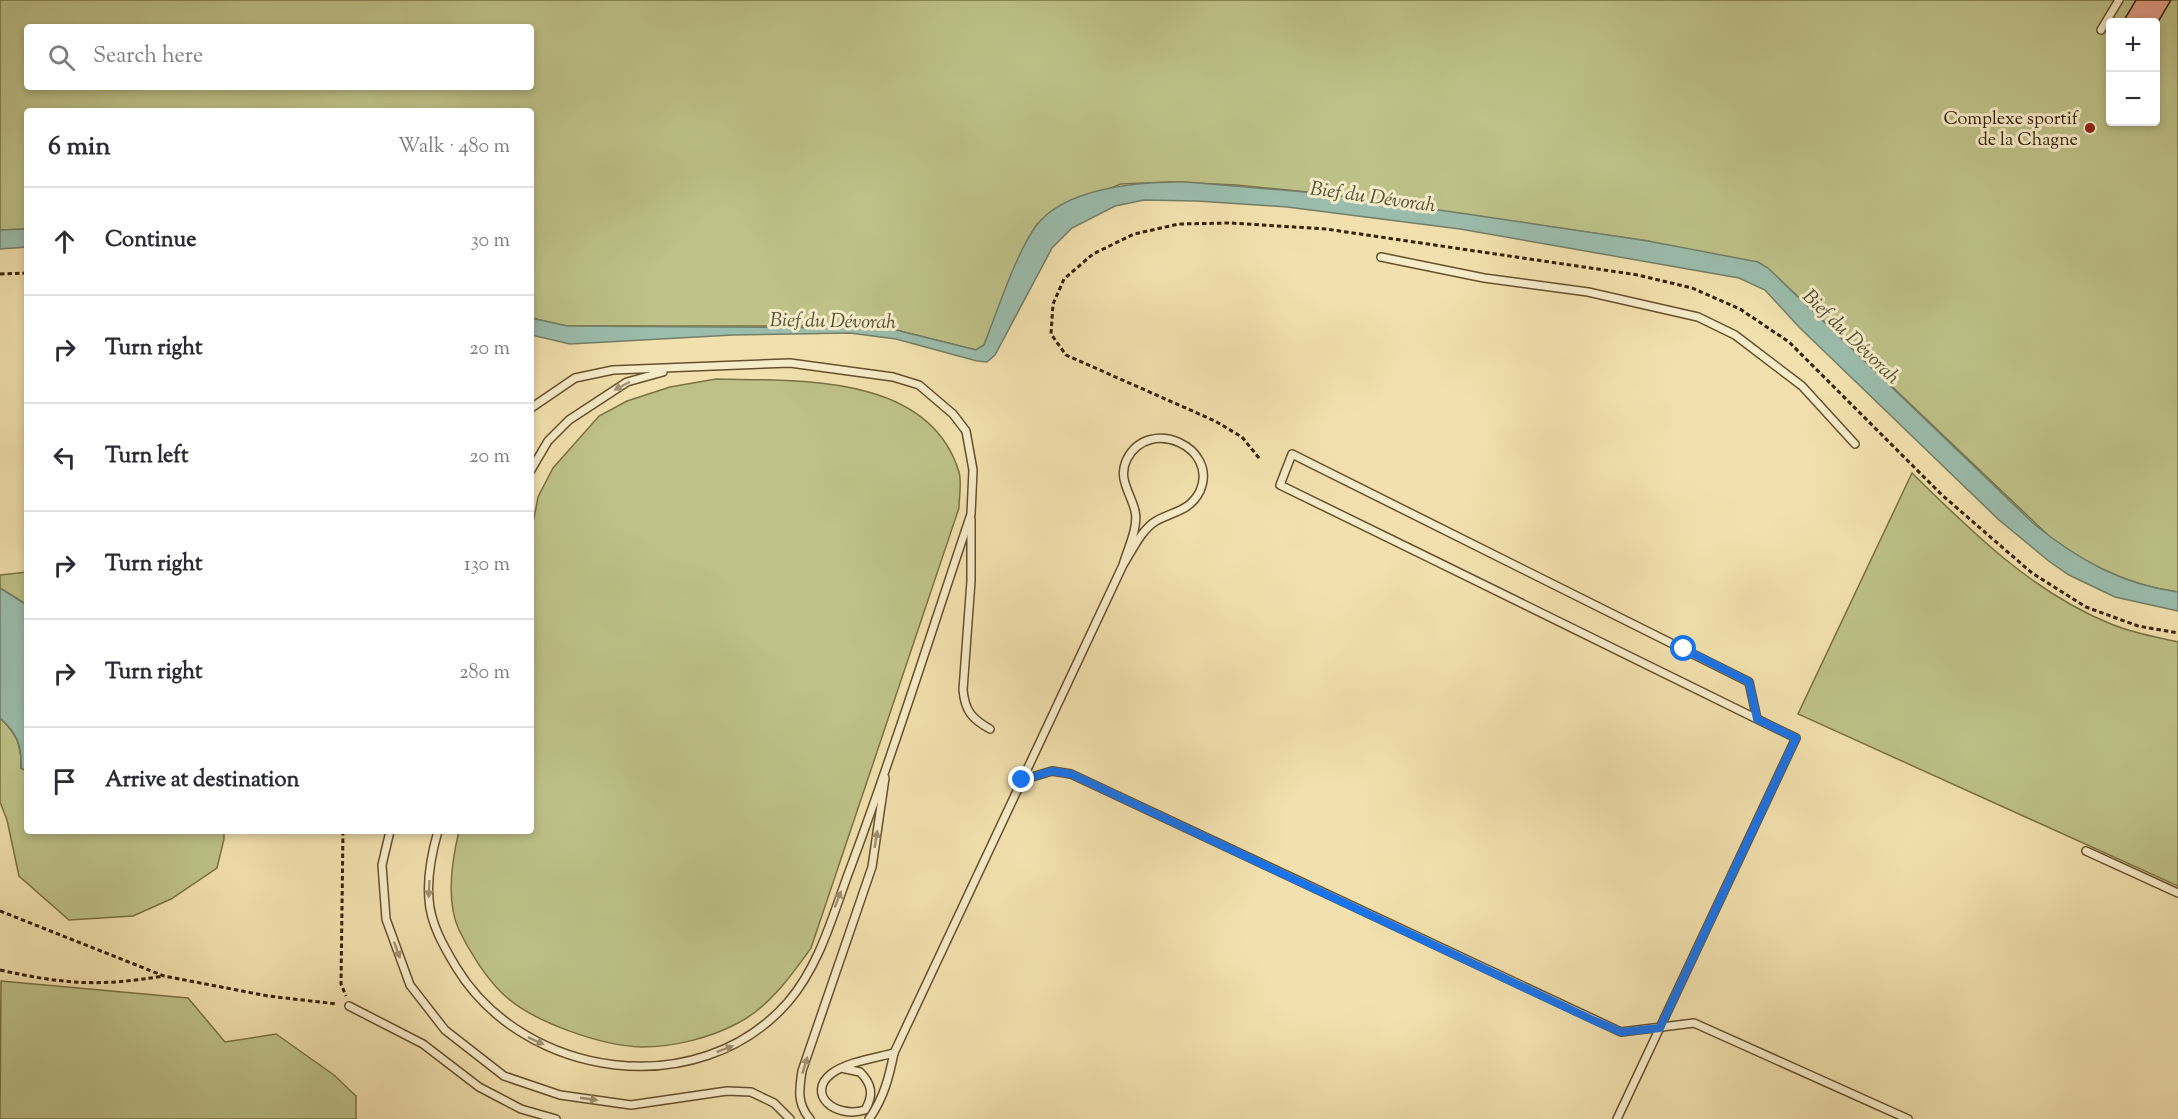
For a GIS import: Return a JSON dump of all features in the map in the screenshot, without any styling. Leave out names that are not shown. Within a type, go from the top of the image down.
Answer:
[{"type":"lane","points":[[2101,30],[2117,0]]},
{"type":"lane","points":[[1381,257],[1484,278],[1588,292],[1698,317],[1735,335],[1802,386],[1855,444]]},
{"type":"lane","points":[[534,406],[575,378],[613,370],[790,363],[893,377],[919,385],[953,414],[966,431],[973,470],[971,581],[963,690],[965,708],[975,721],[990,729]]},
{"type":"lane","points":[[534,465],[548,441],[569,420],[595,402],[627,382],[677,369]]},
{"type":"lane","points":[[869,1119],[880,1105],[888,1083],[894,1053],[1123,565],[1146,531],[1156,521],[1191,505],[1201,489],[1203,473],[1200,462],[1192,450],[1179,440],[1165,437],[1151,439],[1138,446],[1127,459],[1123,477],[1136,512],[1123,565]]},
{"type":"lane","points":[[1617,1119],[1796,738],[1757,719],[1280,485],[1292,454],[1749,682],[1757,719]]},
{"type":"lane","points":[[437,834],[430,868],[429,900],[437,930],[468,987],[517,1032],[573,1056],[637,1067],[677,1065],[738,1044],[764,1026],[795,993],[819,950],[888,760],[971,514]]},
{"type":"lane","points":[[810,1119],[804,1112],[798,1093],[802,1071],[872,867],[888,760]]},
{"type":"lane","points":[[1022,780],[1052,771],[1071,774],[1612,1029],[1621,1032],[1694,1023],[1908,1119]]},
{"type":"lane","points":[[389,834],[382,865],[386,919],[410,985],[444,1030],[504,1076],[560,1095],[631,1105],[727,1091],[751,1092],[774,1102],[790,1119]]},
{"type":"lane","points":[[2086,851],[2178,893]]},
{"type":"lane","points":[[349,1006],[423,1044],[479,1087],[521,1109],[556,1119]]},
{"type":"lane","points":[[841,1068],[860,1072],[870,1085],[869,1103],[857,1115],[849,1118],[836,1115],[826,1107],[822,1098],[823,1085],[827,1078],[841,1068],[894,1053]]},
{"type":"path","points":[[1259,458],[1242,436],[1215,421],[1066,355],[1051,333],[1053,303],[1064,279],[1093,254],[1134,234],[1179,224],[1230,223],[1326,229],[1638,275],[1692,288],[1740,309],[1789,342],[1942,495],[2032,573],[2086,606],[2138,626],[2178,633]]},
{"type":"path","points":[[0,274],[24,273]]},
{"type":"path","points":[[0,911],[164,976],[268,996],[349,1006],[341,984],[343,834]]},
{"type":"path","points":[[0,970],[54,982],[114,984],[164,976]]},
{"type":"green space","points":[[0,0],[2178,0],[2178,592],[2127,580],[2096,566],[2051,538],[1780,280],[1648,241],[1317,193],[1236,185],[1172,182],[1121,184],[1058,209],[1037,224],[1029,237],[984,345],[976,350],[892,329],[843,326],[567,326],[534,319],[534,108],[24,108],[24,229],[0,230]]},
{"type":"green space","points":[[716,379],[784,380],[857,389],[891,400],[920,416],[943,440],[959,472],[960,485],[959,508],[811,948],[769,1000],[738,1023],[704,1037],[679,1043],[642,1047],[607,1042],[568,1031],[531,1014],[503,994],[484,972],[459,930],[451,894],[458,834],[534,834],[534,518],[538,497],[553,468],[599,416],[627,401],[670,387]]},
{"type":"green space","points":[[1912,473],[2004,559],[2055,595],[2082,611],[2119,627],[2178,642],[2178,886],[1798,714]]},
{"type":"green space","points":[[24,572],[24,603],[0,588],[0,575]]},
{"type":"green space","points":[[0,718],[17,740],[21,768],[24,770],[24,834],[224,834],[224,839],[217,868],[171,899],[133,916],[69,920],[19,876],[7,820],[0,802]]},
{"type":"green space","points":[[1,981],[188,998],[225,1042],[276,1034],[334,1075],[356,1096],[356,1119],[0,1119]]},
{"type":"shaded area","points":[[1169,182],[1317,193],[1648,241],[1758,262],[1768,268],[2034,524],[2084,559],[2120,577],[2158,589],[2178,592],[2178,611],[2115,597],[2069,575],[2050,562],[1999,520],[1799,327],[1765,290],[1739,278],[1460,229],[1287,207],[1197,201],[1144,200],[1115,206],[1072,228],[1052,248],[995,355],[987,362],[896,339],[850,333],[733,335],[570,344],[534,336],[534,319],[567,326],[873,328],[892,329],[976,350],[984,345],[1021,251],[1036,226],[1049,213],[1066,203],[1105,189]]},
{"type":"shaded area","points":[[24,229],[24,247],[0,249],[0,230]]},
{"type":"shaded area","points":[[0,588],[24,603],[24,770],[21,768],[21,753],[17,740],[11,729],[0,718]]},
{"type":"building","points":[[2136,0],[2171,0],[2160,19],[2125,18]]},
{"type":"place","name":"Complexe sportif de la Chagne","points":[[2090,128]]},
{"type":"route","points":[[1022,780],[1052,771],[1071,774],[1595,1021],[1621,1032],[1660,1028],[1796,738],[1757,719],[1749,682],[1684,649]]},
{"type":"water label","name":"Bief du Dévorah","points":[[1373,196]]},
{"type":"water label","name":"Bief du Dévorah","points":[[833,320]]},
{"type":"water label","name":"Bief du Dévorah","points":[[1852,336]]}]
